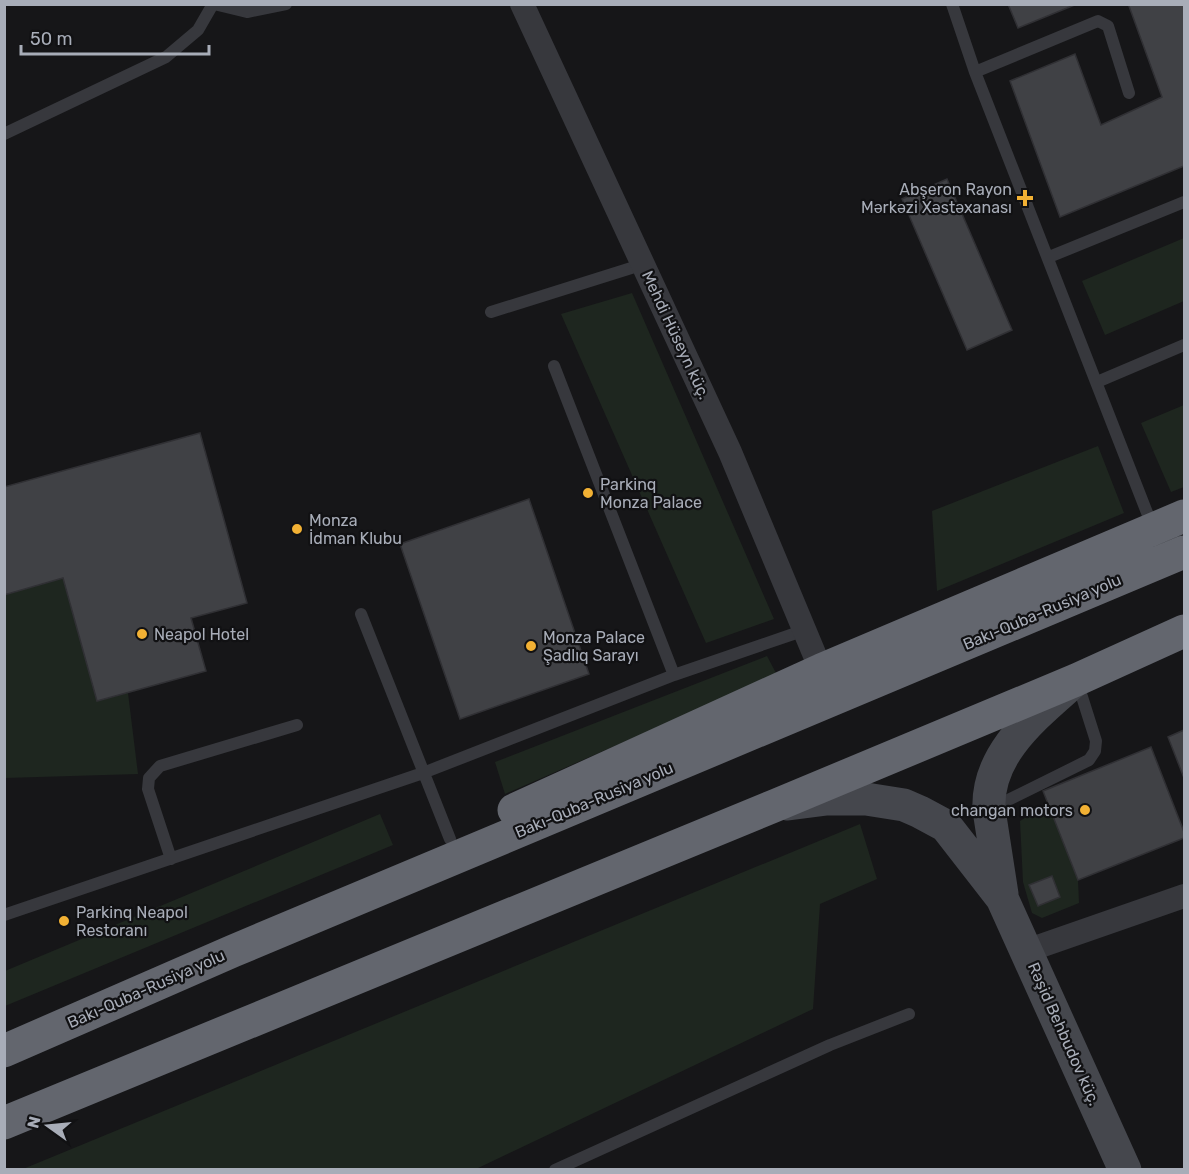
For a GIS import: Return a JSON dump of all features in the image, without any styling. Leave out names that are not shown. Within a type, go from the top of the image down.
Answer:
[{"type":"highway","points":[[233,951],[450,839],[821,670],[1185,516]]},
{"type":"highway","name":"Bakı-Quba-Rusiya yolu","points":[[4,1051],[233,951],[1185,552]]},
{"type":"highway","points":[[4,1123],[774,806],[1076,680],[1185,631]]},
{"type":"street","name":"Mehdi Hüseyn küç.","points":[[522,4],[730,452],[821,670]]},
{"type":"street","points":[[1002,898],[990,829],[988,798],[994,775],[1009,745],[1032,719],[1076,680]]},
{"type":"street","points":[[774,806],[827,799],[866,799],[904,805],[946,826],[1002,898]]},
{"type":"street","points":[[1026,951],[1185,896]]},
{"type":"street","name":"Rəşid Behbudov küç.","points":[[1002,898],[1125,1170]]},
{"type":"lane","points":[[4,134],[166,57],[198,30],[213,4],[247,12],[286,4]]},
{"type":"lane","points":[[952,4],[975,72],[1154,529]]},
{"type":"lane","points":[[975,72],[1098,21],[1108,26],[1129,93]]},
{"type":"lane","points":[[1049,257],[1185,202]]},
{"type":"lane","points":[[491,312],[644,264]]},
{"type":"lane","points":[[1097,382],[1185,345]]},
{"type":"lane","points":[[554,366],[674,675]]},
{"type":"lane","points":[[361,614],[450,839]]},
{"type":"lane","points":[[4,915],[423,773],[674,675],[805,630]]},
{"type":"lane","points":[[989,810],[1089,760],[1095,751],[1096,741],[1076,680]]},
{"type":"lane","points":[[171,859],[147,789],[148,778],[160,766],[297,724]]},
{"type":"lane","points":[[555,1170],[830,1045],[909,1014]]},
{"type":"shaded area","points":[[1184,238],[1184,301],[1105,335],[1082,281]]},
{"type":"shaded area","points":[[632,293],[774,619],[706,643],[561,314]]},
{"type":"shaded area","points":[[1184,405],[1184,487],[1171,492],[1141,423]]},
{"type":"shaded area","points":[[1098,446],[1124,513],[937,591],[932,511]]},
{"type":"shaded area","points":[[63,578],[97,701],[128,693],[138,774],[5,778],[5,595]]},
{"type":"shaded area","points":[[767,656],[777,675],[505,794],[495,762]]},
{"type":"shaded area","points":[[1048,804],[1078,880],[1079,903],[1042,918],[1032,913],[1023,882],[1020,821]]},
{"type":"shaded area","points":[[380,814],[393,845],[5,1006],[5,971]]},
{"type":"shaded area","points":[[860,824],[877,879],[820,904],[813,1009],[476,1169],[23,1169]]},
{"type":"building","points":[[1008,4],[1077,4],[1018,28]]},
{"type":"building","points":[[1132,4],[1184,4],[1184,166],[1060,217],[1010,81],[1075,54],[1101,125],[1162,97],[1129,6]]},
{"type":"building","points":[[947,179],[1012,330],[967,350],[902,199]]},
{"type":"building","points":[[200,433],[247,603],[191,618],[206,671],[97,701],[63,578],[4,595],[4,487]]},
{"type":"building","points":[[529,499],[589,674],[460,719],[400,544]]},
{"type":"building","points":[[1184,730],[1184,778],[1168,737]]},
{"type":"building","points":[[1151,747],[1184,832],[1184,838],[1078,880],[1043,791]]},
{"type":"building","points":[[1052,876],[1060,897],[1038,906],[1029,885]]},
{"type":"place","name":"Abşeron Rayon Mərkəzi Xəstəxanası","points":[[1025,198]]},
{"type":"place","name":"Parkinq Monza Palace","points":[[588,493]]},
{"type":"place","name":"Monza İdman Klubu","points":[[297,529]]},
{"type":"place","name":"Neapol Hotel","points":[[142,634]]},
{"type":"place","name":"Monza Palace Şadlıq Sarayı","points":[[531,646]]},
{"type":"place","name":"changan motors","points":[[1085,810]]},
{"type":"place","name":"Parkinq Neapol Restoranı","points":[[64,921]]}]
